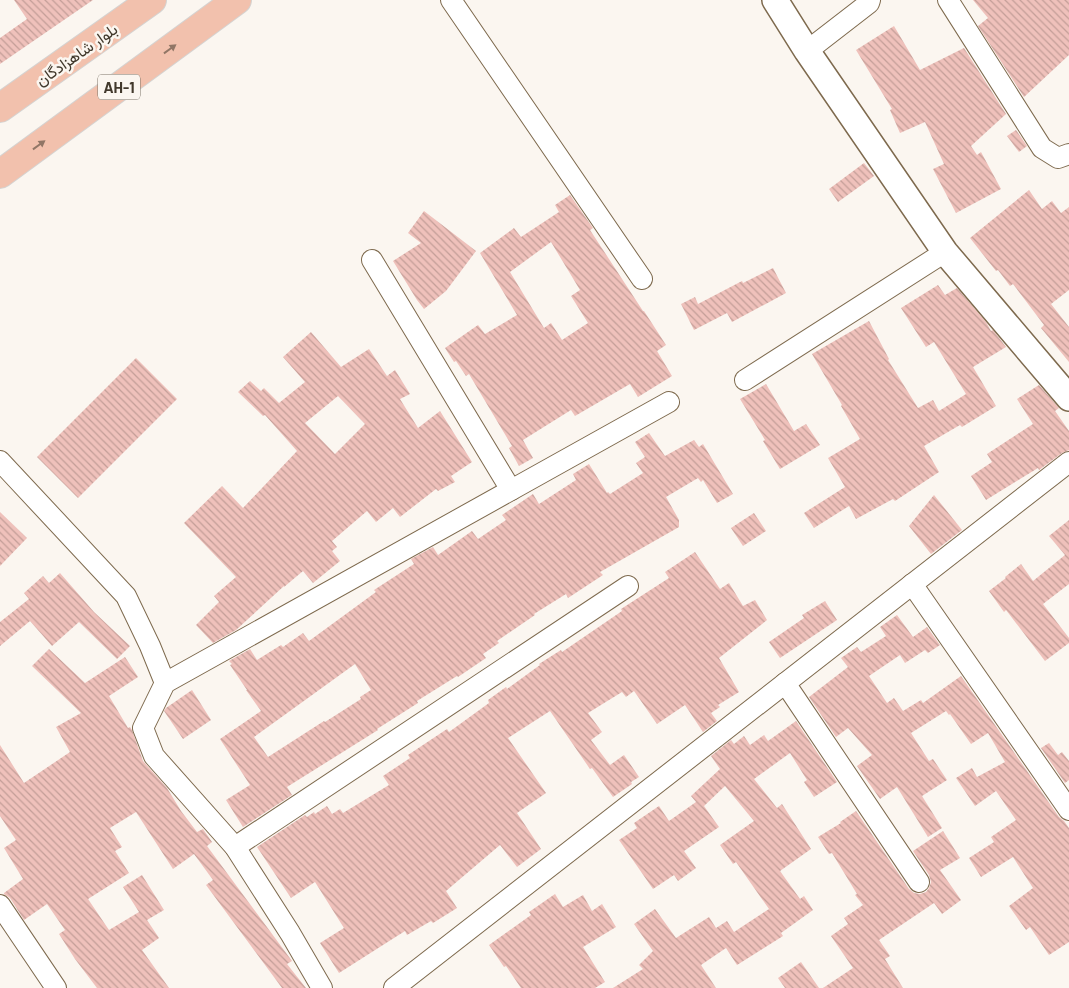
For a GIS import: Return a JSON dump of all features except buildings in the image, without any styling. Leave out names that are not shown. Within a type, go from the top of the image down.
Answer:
[{"type":"main road","name":"بلوار شاهزادگان","points":[[0,108],[152,0]]},
{"type":"main road","name":"AH-1","points":[[0,174],[237,0]]},
{"type":"street","points":[[452,0],[642,279]]},
{"type":"street","points":[[775,0],[808,52],[945,252],[1069,398]]},
{"type":"street","points":[[808,52],[870,0]]},
{"type":"street","points":[[948,0],[1042,148],[1058,158],[1069,154]]},
{"type":"street","points":[[745,380],[945,252]]},
{"type":"street","points":[[372,260],[511,490]]},
{"type":"street","points":[[322,988],[290,933],[235,848],[154,756],[143,728],[165,683],[669,402]]},
{"type":"street","points":[[0,461],[126,596],[165,683]]},
{"type":"street","points":[[394,988],[1069,462]]},
{"type":"street","points":[[912,584],[1069,810]]},
{"type":"street","points":[[235,848],[628,586]]},
{"type":"street","points":[[785,683],[918,882]]},
{"type":"street","points":[[0,905],[56,988]]}]
